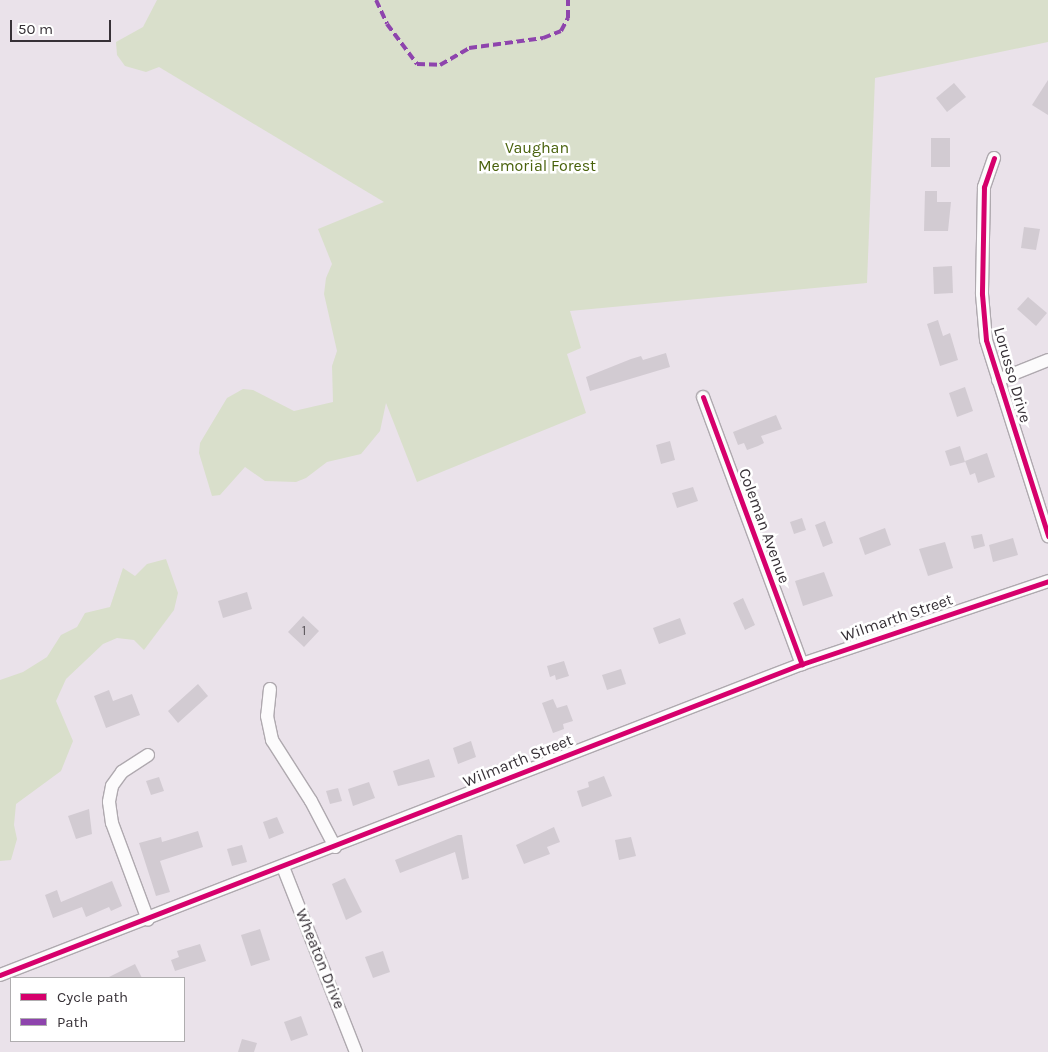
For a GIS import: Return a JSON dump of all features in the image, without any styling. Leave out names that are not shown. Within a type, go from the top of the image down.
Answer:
[{"type":"street","name":"Lorusso Drive","points":[[994,158],[984,187],[982,294],[986,340],[1048,536]]},
{"type":"street","points":[[998,380],[1048,360]]},
{"type":"street","name":"Coleman Avenue","points":[[703,397],[802,664]]},
{"type":"street","name":"Wilmarth Street","points":[[0,975],[148,920],[802,664],[1048,581]]},
{"type":"street","points":[[270,689],[267,716],[272,740],[311,801],[335,847]]},
{"type":"street","points":[[148,755],[122,772],[112,786],[109,802],[112,823],[148,920]]},
{"type":"street","name":"Wheaton Drive","points":[[283,867],[356,1052]]},
{"type":"green space","name":"Vaughan Memorial Forest","points":[[157,0],[1048,0],[1048,42],[875,78],[867,283],[570,311],[581,348],[567,354],[586,413],[417,482],[386,403],[380,431],[361,454],[327,462],[306,478],[296,482],[265,481],[245,467],[220,495],[212,496],[199,453],[200,443],[227,398],[243,389],[253,390],[294,411],[333,402],[332,366],[337,351],[324,294],[326,278],[332,264],[318,229],[384,202],[159,67],[146,72],[125,66],[117,55],[116,42],[143,27]]},
{"type":"green space","points":[[166,559],[178,593],[174,610],[144,650],[134,640],[117,638],[103,644],[66,679],[56,701],[73,741],[61,771],[16,804],[14,825],[17,839],[11,860],[0,861],[0,680],[23,672],[47,657],[61,635],[77,627],[85,613],[110,607],[123,568],[135,576],[147,564]]},
{"type":"building","points":[[1048,80],[1048,115],[1032,105]]},
{"type":"building","points":[[954,83],[966,97],[947,112],[936,98]]},
{"type":"building","points":[[931,138],[950,138],[950,167],[931,167]]},
{"type":"building","points":[[925,191],[937,191],[937,202],[951,202],[948,231],[924,231]]},
{"type":"building","points":[[1024,227],[1040,229],[1036,250],[1021,248]]},
{"type":"building","points":[[952,266],[953,293],[934,294],[933,267]]},
{"type":"building","points":[[1028,297],[1047,313],[1036,326],[1017,309]]},
{"type":"building","points":[[938,320],[943,336],[950,333],[958,360],[940,366],[927,324]]},
{"type":"building","points":[[666,353],[670,367],[590,391],[586,377],[641,356],[643,360]]},
{"type":"building","points":[[965,387],[973,411],[957,417],[949,393]]},
{"type":"building","points":[[776,415],[782,429],[761,436],[764,443],[747,450],[744,443],[738,445],[733,432]]},
{"type":"building","points":[[670,441],[675,460],[661,464],[656,445]]},
{"type":"building","points":[[960,446],[965,462],[950,466],[945,451]]},
{"type":"building","points":[[987,453],[995,477],[978,483],[975,473],[970,475],[965,461]]},
{"type":"building","points":[[693,487],[698,501],[677,508],[672,493]]},
{"type":"building","points":[[802,518],[806,530],[794,534],[790,522]]},
{"type":"building","points":[[825,521],[833,543],[823,547],[815,525]]},
{"type":"building","points":[[885,528],[891,545],[865,555],[859,538]]},
{"type":"building","points":[[982,534],[985,546],[974,549],[971,536]]},
{"type":"building","points":[[1013,538],[1018,555],[993,562],[989,545]]},
{"type":"building","points":[[945,542],[953,568],[928,576],[919,549]]},
{"type":"building","points":[[824,572],[833,596],[803,606],[795,581]]},
{"type":"building","points":[[247,592],[252,609],[223,618],[218,601]]},
{"type":"building","points":[[743,598],[755,625],[745,630],[733,603]]},
{"type":"building","points":[[303,616],[319,631],[304,647],[288,632]]},
{"type":"building","points":[[680,618],[686,634],[659,644],[653,628]]},
{"type":"building","points":[[564,661],[569,676],[556,680],[555,675],[550,677],[547,666]]},
{"type":"building","points":[[621,669],[626,684],[607,690],[602,675]]},
{"type":"building","points":[[198,684],[208,696],[178,723],[168,711]]},
{"type":"building","points":[[109,690],[113,701],[132,694],[140,715],[106,728],[94,696]]},
{"type":"building","points":[[553,699],[557,708],[567,705],[573,721],[563,724],[564,729],[553,733],[542,703]]},
{"type":"building","points":[[471,741],[476,757],[458,764],[453,748]]},
{"type":"building","points":[[429,759],[435,777],[398,786],[393,771]]},
{"type":"building","points":[[604,776],[612,796],[582,807],[577,791],[589,787],[588,782]]},
{"type":"building","points":[[159,777],[164,791],[151,795],[146,781]]},
{"type":"building","points":[[369,782],[375,798],[353,806],[348,789]]},
{"type":"building","points":[[338,788],[342,801],[330,804],[326,791]]},
{"type":"building","points":[[89,809],[92,834],[76,839],[68,816]]},
{"type":"building","points":[[277,817],[284,833],[269,839],[263,822]]},
{"type":"building","points":[[554,827],[560,842],[547,847],[550,854],[524,864],[516,845]]},
{"type":"building","points":[[198,831],[203,847],[160,861],[170,892],[156,896],[139,843],[161,837],[162,842]]},
{"type":"building","points":[[462,835],[469,878],[462,880],[455,852],[400,873],[395,860]]},
{"type":"building","points":[[631,837],[636,856],[619,860],[615,840]]},
{"type":"building","points":[[242,845],[247,862],[232,866],[227,849]]},
{"type":"building","points":[[345,878],[362,912],[346,920],[332,884]]},
{"type":"building","points":[[112,881],[122,906],[111,911],[109,907],[86,917],[82,907],[53,918],[45,895],[57,890],[61,902]]},
{"type":"building","points":[[260,929],[270,960],[251,966],[241,935]]},
{"type":"building","points":[[200,944],[206,961],[175,971],[171,960],[179,957],[177,951]]},
{"type":"building","points":[[383,951],[390,972],[373,978],[365,957]]},
{"type":"building","points":[[135,964],[142,977],[109,977]]},
{"type":"building","points":[[301,1016],[308,1035],[291,1041],[284,1022]]},
{"type":"building","points":[[242,1039],[257,1043],[254,1052],[238,1052]]},
{"type":"marked path","points":[[376,0],[387,24],[417,64],[440,65],[469,48],[543,38],[561,31],[568,18],[568,0]]},
{"type":"cycle path","points":[[994,158],[984,187],[982,294],[986,340],[1048,536]]},
{"type":"cycle path","points":[[703,397],[802,664]]},
{"type":"cycle path","points":[[0,975],[802,664],[1048,581]]}]
